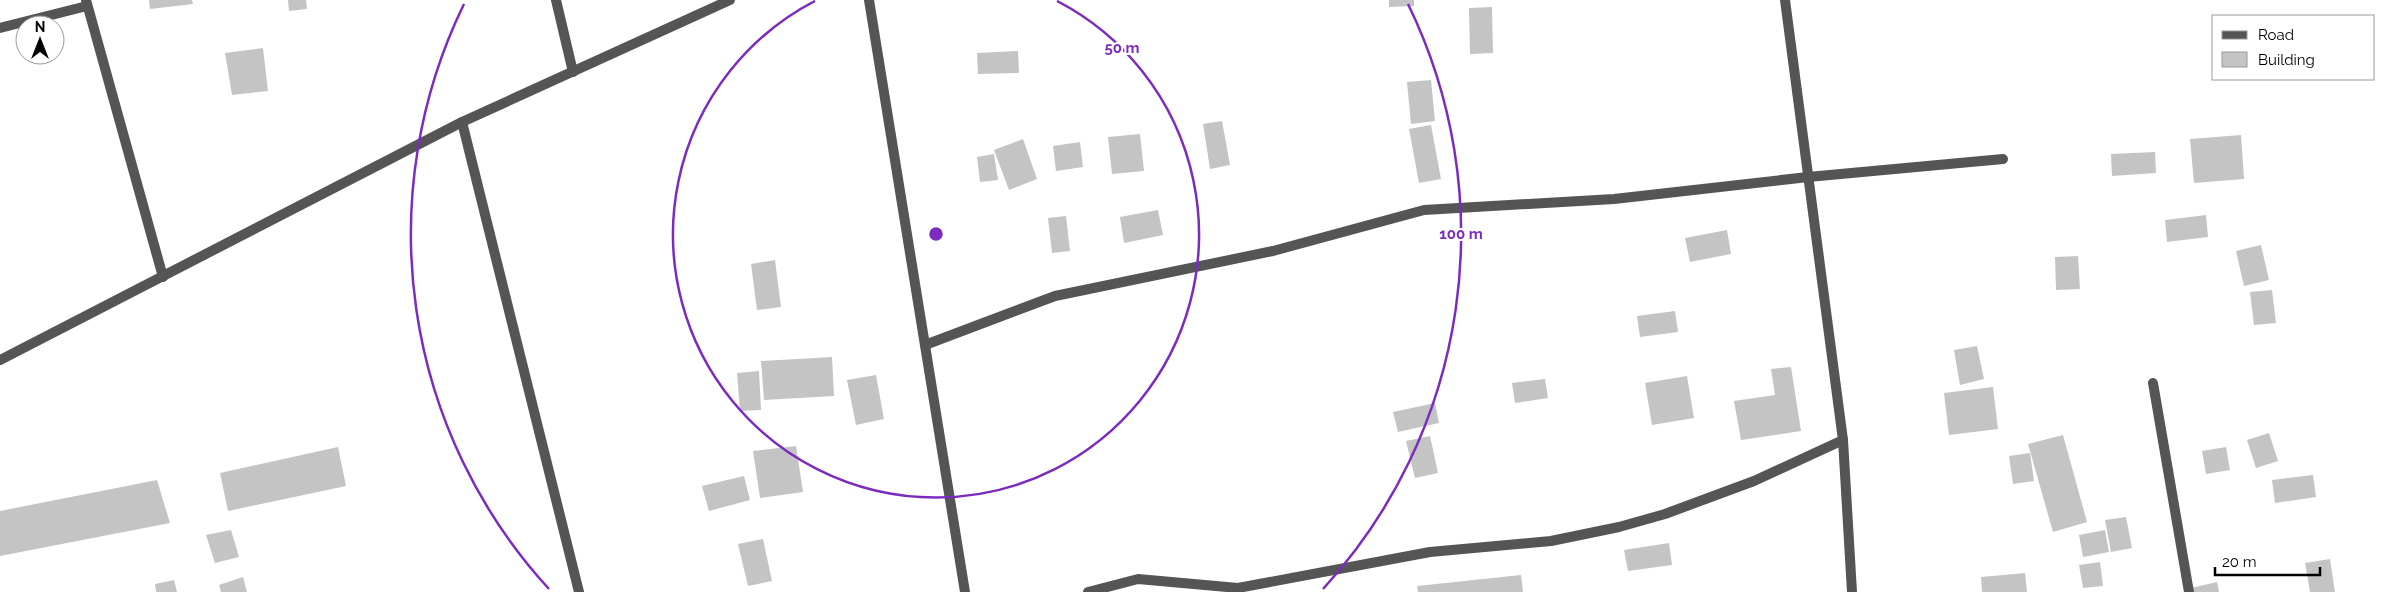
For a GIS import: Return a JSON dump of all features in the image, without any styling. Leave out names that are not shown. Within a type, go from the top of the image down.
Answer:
[{"type":"street","points":[[556,0],[572,72]]},
{"type":"street","points":[[0,360],[462,122],[730,0]]},
{"type":"street","points":[[869,0],[965,592]]},
{"type":"street","points":[[1785,0],[1843,440],[1852,592]]},
{"type":"street","points":[[0,28],[87,3],[163,277]]},
{"type":"street","points":[[462,122],[578,592]]},
{"type":"street","points":[[925,345],[1055,296],[1273,251],[1424,210],[1614,199],[1808,176],[2003,159]]},
{"type":"street","points":[[2153,383],[2189,592]]},
{"type":"street","points":[[1088,592],[1138,579],[1238,588],[1430,552],[1551,541],[1619,527],[1666,514],[1754,481],[1843,440]]},
{"type":"building","points":[[149,0],[192,0],[193,4],[150,9]]},
{"type":"building","points":[[288,0],[306,0],[307,9],[289,11]]},
{"type":"building","points":[[1389,0],[1414,0],[1414,6],[1389,7]]},
{"type":"building","points":[[1492,7],[1493,53],[1470,54],[1469,8]]},
{"type":"building","points":[[263,48],[268,91],[232,95],[225,53]]},
{"type":"building","points":[[1018,51],[1019,73],[978,74],[977,53]]},
{"type":"building","points":[[1431,80],[1435,121],[1411,124],[1407,82]]},
{"type":"building","points":[[1222,121],[1230,165],[1210,169],[1203,124]]},
{"type":"building","points":[[1431,125],[1441,179],[1419,183],[1409,129]]},
{"type":"building","points":[[1140,134],[1144,171],[1112,174],[1108,137]]},
{"type":"building","points":[[2241,135],[2244,179],[2194,183],[2190,139]]},
{"type":"building","points":[[1023,139],[1037,179],[1009,190],[994,150]]},
{"type":"building","points":[[1080,142],[1083,167],[1056,171],[1053,146]]},
{"type":"building","points":[[2155,152],[2156,173],[2112,176],[2111,154]]},
{"type":"building","points":[[994,154],[998,180],[980,182],[977,157]]},
{"type":"building","points":[[1158,210],[1163,235],[1124,243],[1120,217]]},
{"type":"building","points":[[2206,215],[2208,237],[2167,242],[2165,220]]},
{"type":"building","points":[[1066,216],[1070,251],[1052,253],[1048,218]]},
{"type":"building","points":[[1727,230],[1731,254],[1690,262],[1685,238]]},
{"type":"building","points":[[2261,245],[2269,280],[2244,286],[2236,251]]},
{"type":"building","points":[[2078,256],[2080,289],[2056,290],[2055,257]]},
{"type":"building","points":[[775,260],[781,307],[757,310],[751,264]]},
{"type":"building","points":[[2272,290],[2276,323],[2254,325],[2250,292]]},
{"type":"building","points":[[1675,311],[1678,332],[1640,337],[1637,316]]},
{"type":"building","points":[[1977,346],[1984,379],[1960,385],[1954,350]]},
{"type":"building","points":[[832,357],[834,396],[764,400],[761,361]]},
{"type":"building","points":[[1791,367],[1801,431],[1741,440],[1734,401],[1775,395],[1771,369]]},
{"type":"building","points":[[759,371],[761,410],[740,411],[737,373]]},
{"type":"building","points":[[876,375],[884,419],[856,425],[847,380]]},
{"type":"building","points":[[1687,376],[1694,418],[1652,425],[1645,383]]},
{"type":"building","points":[[1545,379],[1548,398],[1515,403],[1512,383]]},
{"type":"building","points":[[1993,387],[1998,429],[1949,435],[1944,393]]},
{"type":"building","points":[[1435,403],[1439,423],[1398,432],[1393,412]]},
{"type":"building","points":[[2269,433],[2278,461],[2256,468],[2247,440]]},
{"type":"building","points":[[2063,435],[2087,522],[2053,532],[2028,444]]},
{"type":"building","points":[[1430,436],[1438,473],[1415,478],[1406,441]]},
{"type":"building","points":[[796,446],[803,492],[760,498],[753,451]]},
{"type":"building","points":[[338,447],[346,486],[228,511],[220,473]]},
{"type":"building","points":[[2226,447],[2230,470],[2206,474],[2202,451]]},
{"type":"building","points":[[2030,453],[2034,481],[2013,484],[2009,456]]},
{"type":"building","points":[[2313,475],[2316,497],[2275,503],[2272,480]]},
{"type":"building","points":[[744,476],[750,500],[709,511],[702,486]]},
{"type":"building","points":[[157,480],[170,523],[0,556],[0,511]]},
{"type":"building","points":[[2126,517],[2132,548],[2111,552],[2105,520]]},
{"type":"building","points":[[231,530],[239,557],[215,563],[206,535]]},
{"type":"building","points":[[2105,530],[2109,552],[2083,557],[2079,535]]},
{"type":"building","points":[[763,539],[772,581],[748,586],[738,544]]},
{"type":"building","points":[[1669,543],[1672,565],[1628,571],[1624,550]]},
{"type":"building","points":[[2330,559],[2335,592],[2310,592],[2305,563]]},
{"type":"building","points":[[2100,562],[2103,586],[2083,588],[2079,565]]},
{"type":"building","points":[[2025,573],[2027,592],[1982,592],[1981,577]]},
{"type":"building","points":[[1521,575],[1523,592],[1418,592],[1417,586]]},
{"type":"building","points":[[243,577],[247,592],[221,592],[219,585]]},
{"type":"building","points":[[174,580],[177,592],[156,592],[155,584]]},
{"type":"building","points":[[2217,582],[2219,592],[2192,592],[2191,588]]}]
